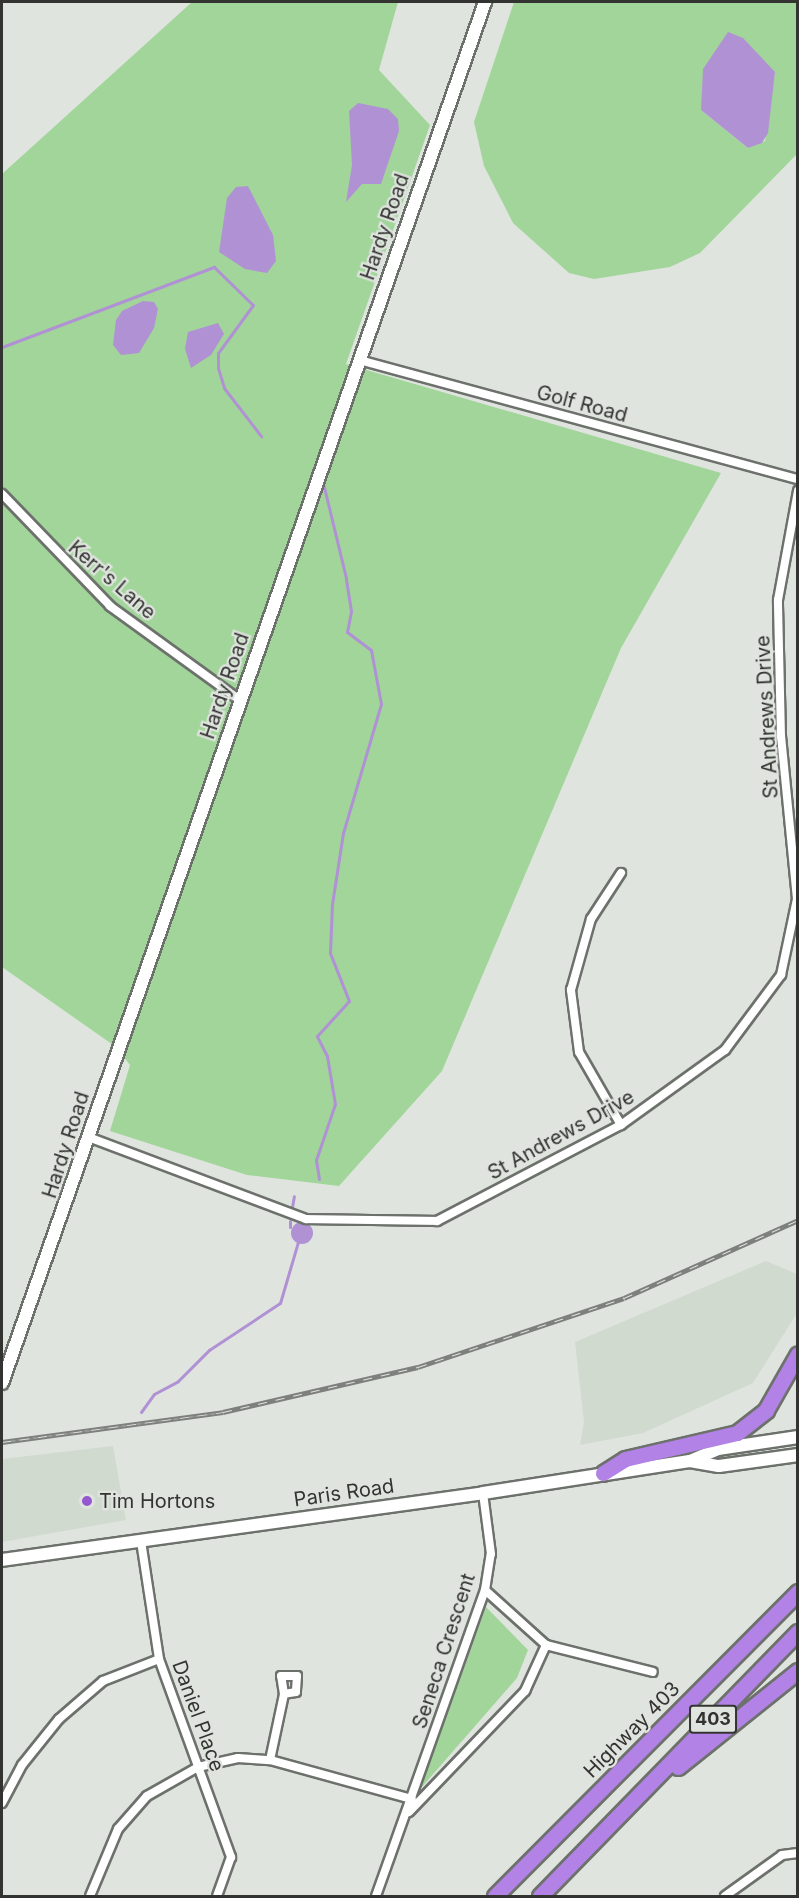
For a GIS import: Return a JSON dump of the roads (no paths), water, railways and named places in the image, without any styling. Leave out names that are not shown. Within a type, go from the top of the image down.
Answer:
[{"type":"highway","points":[[603,1473],[625,1459],[737,1433],[766,1410],[798,1354]]},
{"type":"highway","name":"Highway 403","points":[[495,1896],[798,1592]]},
{"type":"highway","name":"403","points":[[540,1896],[798,1632]]},
{"type":"highway","points":[[628,1805],[798,1671]]},
{"type":"main road","name":"Hardy Road","points":[[2,1383],[485,2]]},
{"type":"main road","name":"Paris Road","points":[[2,1560],[483,1494],[603,1473],[690,1461],[718,1449],[798,1437]]},
{"type":"main road","name":"Paris Road","points":[[690,1461],[719,1466],[798,1455]]},
{"type":"street","name":"Golf Road","points":[[359,360],[798,480]]},
{"type":"street","name":"St Andrews Drive","points":[[88,1137],[306,1219],[363,1224],[437,1221],[621,1125],[724,1050],[782,975],[797,899],[781,737],[778,600],[798,491]]},
{"type":"street","name":"Kerr's Lane","points":[[2,494],[110,606],[240,700]]},
{"type":"street","points":[[621,873],[591,919],[571,990],[579,1052],[621,1125]]},
{"type":"street","name":"Seneca Crescent","points":[[376,1896],[485,1590],[491,1554],[483,1494]]},
{"type":"street","name":"Daniel Place","points":[[141,1541],[159,1659],[231,1857],[217,1896]]},
{"type":"street","points":[[485,1590],[546,1645],[653,1672]]},
{"type":"street","name":"Seneca Crescent","points":[[406,1816],[525,1691],[546,1645]]},
{"type":"street","points":[[2,1803],[22,1765],[60,1719],[103,1681],[159,1659]]},
{"type":"street","points":[[270,1760],[284,1694]]},
{"type":"street","points":[[90,1896],[118,1830],[147,1796],[198,1767],[238,1758],[270,1760],[412,1799]]},
{"type":"street","points":[[725,1896],[782,1855],[798,1853]]},
{"type":"waterway","points":[[2,347],[214,267],[253,305],[218,353],[218,368],[224,388],[261,436]]},
{"type":"waterway","points":[[319,1179],[316,1160],[335,1104],[327,1056],[317,1036],[349,1001],[330,953],[332,904],[343,833],[381,704],[371,650],[347,632],[351,611],[346,578],[323,483]]},
{"type":"waterway","points":[[292,1207],[294,1196]]},
{"type":"waterway","points":[[290,1221],[290,1227]]},
{"type":"waterway","points":[[141,1412],[154,1394],[178,1381],[209,1350],[280,1303],[298,1242]]},
{"type":"railway","points":[[2,1442],[223,1412],[418,1367],[624,1298],[798,1220]]},
{"type":"place","name":"Tim Hortons","points":[[87,1501]]}]
